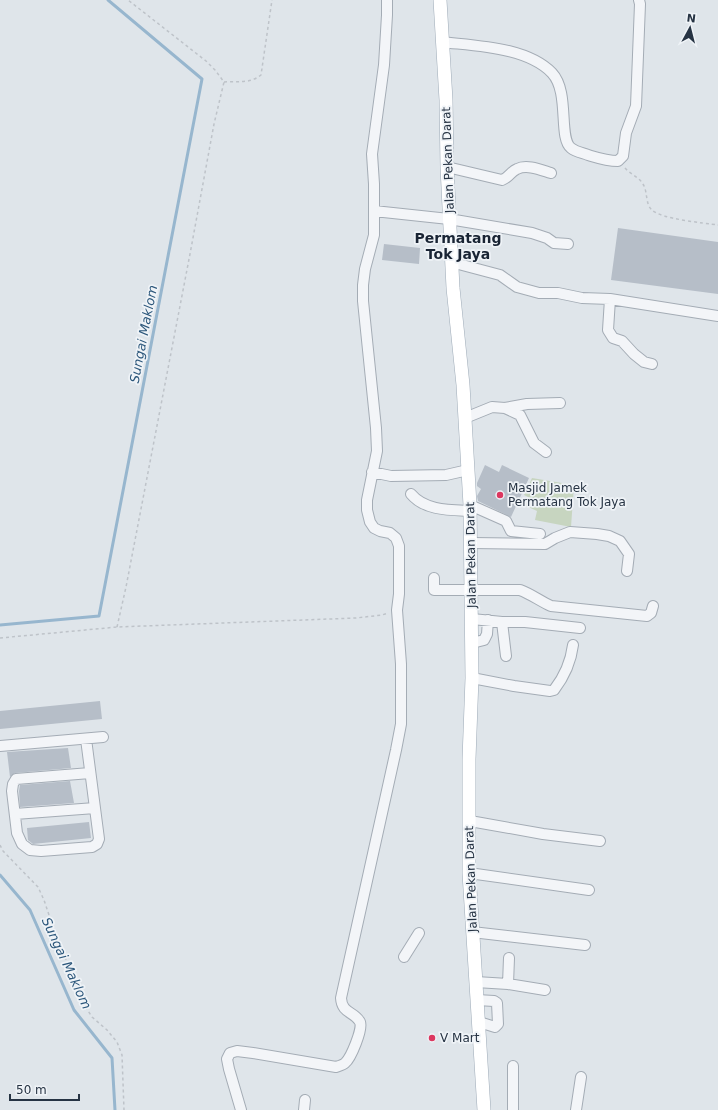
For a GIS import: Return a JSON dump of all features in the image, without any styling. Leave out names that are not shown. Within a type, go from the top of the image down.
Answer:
[{"type":"main road","name":"Jalan Pekan Darat","points":[[440,0],[446,100],[452,288],[465,418],[471,508],[472,678],[469,759],[470,873],[472,932],[478,1000],[484,1110]]},
{"type":"street","points":[[241,1110],[228,1069],[227,1059],[230,1053],[237,1051],[253,1053],[336,1067],[345,1063],[352,1052],[361,1028],[360,1023],[343,1008],[341,998],[401,724],[401,664],[397,610],[399,594],[399,546],[396,538],[390,533],[380,532],[374,528],[370,522],[367,510],[367,500],[377,451],[363,286],[365,268],[374,236],[374,184],[372,154],[384,65],[387,0]]},
{"type":"street","points":[[442,42],[514,52],[541,63],[553,74],[562,90],[566,139],[570,148],[607,161],[618,161],[623,156],[626,133],[636,106],[639,0]]},
{"type":"street","points":[[447,167],[502,180],[509,177],[516,170],[522,167],[528,167],[551,173]]},
{"type":"street","points":[[374,211],[449,219],[532,233],[548,238],[554,243],[568,244]]},
{"type":"street","points":[[451,262],[500,275],[517,287],[539,293],[558,293],[582,298],[610,299],[718,316]]},
{"type":"street","points":[[610,299],[608,330],[610,334],[613,338],[622,341],[644,362],[652,364]]},
{"type":"street","points":[[465,418],[492,408],[505,408],[527,404],[560,403]]},
{"type":"street","points":[[505,408],[520,415],[534,442],[546,452]]},
{"type":"street","points":[[372,472],[391,476],[446,475],[468,470]]},
{"type":"street","points":[[412,494],[417,501],[441,509],[471,508],[506,521],[511,531],[540,534]]},
{"type":"street","points":[[472,543],[545,544],[554,538],[570,532],[609,536],[620,541],[630,554],[627,571]]},
{"type":"street","points":[[434,578],[434,590],[520,590],[531,594],[538,601],[551,606],[646,616],[651,613],[653,606]]},
{"type":"street","points":[[472,619],[502,622],[525,622],[580,628]]},
{"type":"street","points":[[472,642],[484,640],[487,634],[488,620]]},
{"type":"street","points":[[502,622],[506,656]]},
{"type":"street","points":[[472,678],[514,686],[550,691],[554,690],[571,658],[573,645]]},
{"type":"street","points":[[0,746],[103,737]]},
{"type":"street","points":[[86,739],[99,839],[97,844],[92,847],[85,848],[41,851],[30,850],[22,844],[17,833],[15,814],[13,784],[16,779],[90,773]]},
{"type":"street","points":[[15,814],[95,808]]},
{"type":"street","points":[[470,821],[537,833],[600,841]]},
{"type":"street","points":[[470,873],[589,890]]},
{"type":"street","points":[[472,932],[585,945]]},
{"type":"street","points":[[404,957],[419,933]]},
{"type":"street","points":[[508,984],[509,958]]},
{"type":"street","points":[[476,982],[508,984],[545,990]]},
{"type":"street","points":[[478,1000],[497,1003],[498,1024],[495,1027],[479,1022]]},
{"type":"street","points":[[513,1066],[513,1110]]},
{"type":"street","points":[[576,1110],[581,1077]]},
{"type":"path","points":[[128,0],[206,61],[224,82]]},
{"type":"path","points":[[224,82],[249,82],[255,80],[261,75],[272,0]]},
{"type":"path","points":[[117,627],[126,588],[214,124],[224,82]]},
{"type":"path","points":[[618,161],[628,172],[637,177],[644,184],[652,210],[662,216],[718,225]]},
{"type":"path","points":[[0,638],[117,627],[356,618],[382,615],[397,610]]},
{"type":"path","points":[[0,845],[3,851],[38,887],[83,1003],[92,1017],[107,1030],[117,1042],[122,1055],[124,1110]]},
{"type":"green space","points":[[532,478],[574,485],[571,527],[535,520],[537,511],[526,506],[528,497],[524,495]]},
{"type":"building","points":[[618,228],[718,242],[718,294],[611,280]]},
{"type":"building","points":[[384,244],[420,248],[419,264],[382,260]]},
{"type":"building","name":"Masjid Jamek Permatang Tok Jaya","points":[[485,465],[499,472],[502,465],[529,478],[511,517],[478,501],[477,496],[481,489],[477,486],[477,483]]},
{"type":"building","points":[[100,701],[102,719],[0,729],[0,711]]},
{"type":"building","points":[[68,748],[71,768],[15,773],[10,777],[7,752]]},
{"type":"building","points":[[70,781],[74,803],[20,807],[20,785]]},
{"type":"building","points":[[89,822],[91,838],[33,844],[28,840],[27,828]]},
{"type":"waterway","name":"Sungai Maklom","points":[[0,625],[99,616],[202,79],[108,0]]},
{"type":"waterway","name":"Sungai Maklom","points":[[0,875],[30,910],[74,1010],[112,1058],[115,1110]]},
{"type":"place","name":"Masjid Jamek Permatang Tok Jaya","points":[[500,495]]},
{"type":"place","name":"V Mart","points":[[432,1038]]},
{"type":"district","name":"Permatang Tok Jaya","points":[[458,246]]}]
